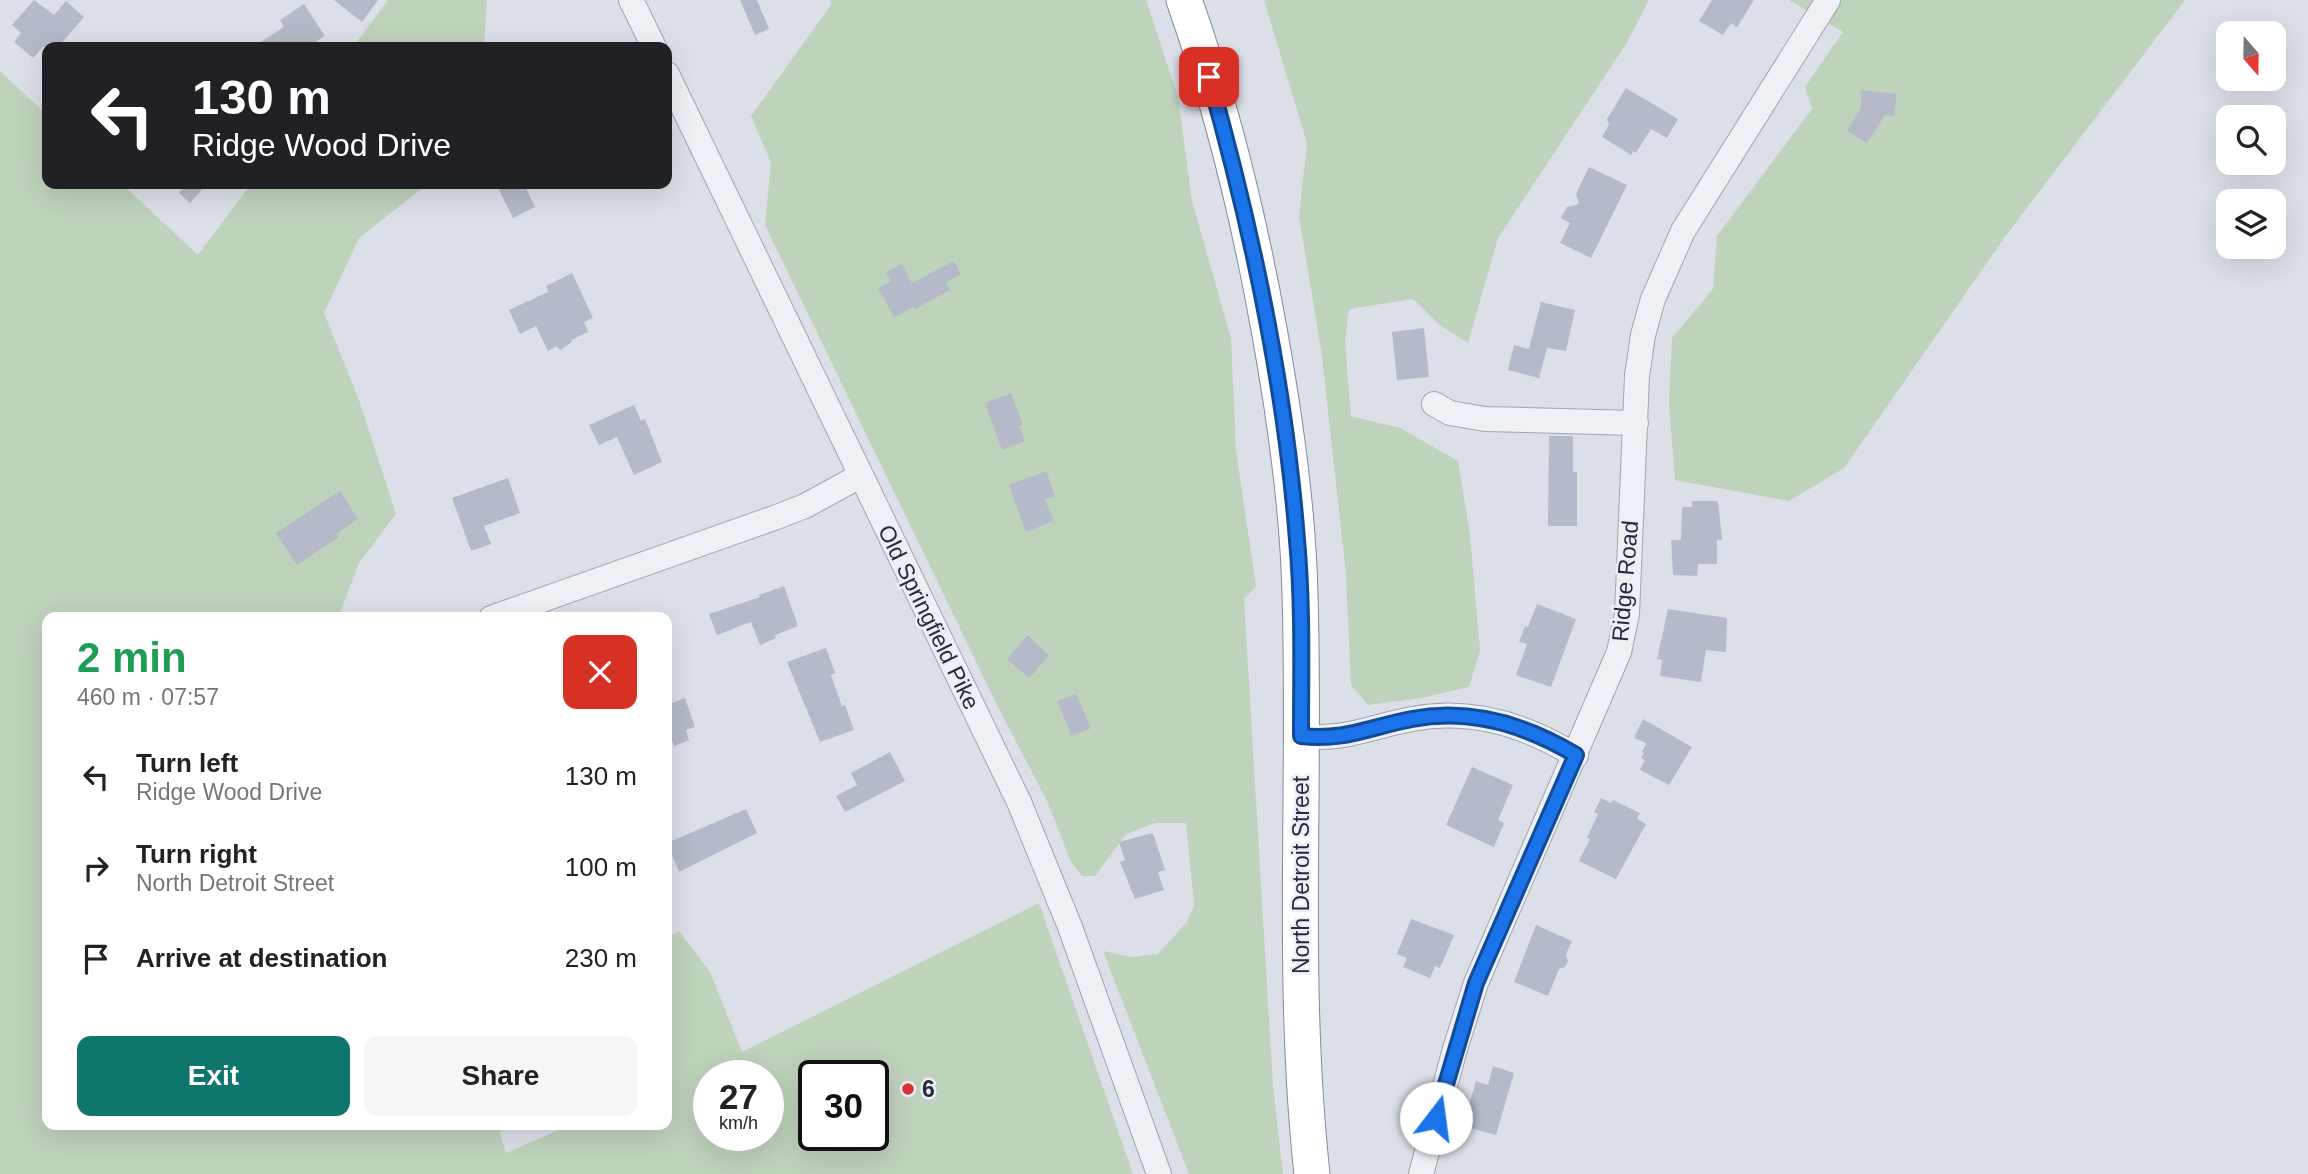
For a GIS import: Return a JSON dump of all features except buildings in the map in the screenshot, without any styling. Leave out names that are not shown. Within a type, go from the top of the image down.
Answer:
[{"type":"highway","name":"North Detroit Street","points":[[1184,0],[1209,77],[1259,273],[1282,401],[1298,543],[1303,1060],[1312,1174]]},
{"type":"street","points":[[631,0],[652,42]]},
{"type":"street","name":"Ridge Road","points":[[1421,1174],[1476,983],[1612,673],[1627,614],[1637,376],[1643,335],[1667,264],[1683,231],[1828,0]]},
{"type":"street","name":"Old Springfield Pike","points":[[672,84],[1037,844],[1159,1174]]},
{"type":"street","points":[[1434,404],[1450,413],[1485,419],[1636,423]]},
{"type":"street","points":[[508,612],[774,518],[805,506],[860,476]]},
{"type":"street","points":[[1301,736],[1343,737],[1413,719],[1464,716],[1509,724],[1539,734],[1576,755]]},
{"type":"green space","points":[[388,0],[487,0],[484,42],[357,42]]},
{"type":"green space","points":[[831,0],[1146,0],[1178,97],[1192,201],[1231,338],[1236,450],[1256,587],[1244,599],[1273,1086],[1283,1174],[1189,1174],[1103,951],[1132,957],[1158,954],[1187,922],[1194,905],[1186,823],[1155,823],[1126,834],[1095,876],[1082,876],[1071,862],[1047,801],[997,705],[765,225],[771,163],[751,116],[831,5]]},
{"type":"green space","points":[[1264,0],[1649,0],[1626,44],[1498,238],[1468,343],[1441,326],[1413,299],[1349,309],[1345,343],[1351,416],[1400,428],[1458,461],[1470,535],[1480,651],[1469,687],[1422,698],[1368,705],[1351,685],[1346,575],[1322,356],[1299,216],[1307,143]]},
{"type":"green space","points":[[1789,0],[2185,0],[2007,234],[1844,468],[1789,501],[1675,480],[1669,404],[1672,338],[1713,289],[1717,236],[1812,109],[1805,87],[1843,32]]},
{"type":"green space","points":[[0,71],[42,110],[42,189],[127,189],[198,255],[247,189],[422,189],[359,238],[324,313],[359,400],[396,514],[359,563],[340,612],[42,612],[42,1130],[501,1130],[506,1153],[559,1130],[672,1130],[672,936],[679,931],[710,972],[742,1052],[1039,903],[1133,1174],[0,1174]]},
{"type":"place","name":"6","points":[[908,1089]]},
{"type":"route","points":[[1209,77],[1259,273],[1282,401],[1298,543],[1301,736],[1343,737],[1413,719],[1464,716],[1494,720],[1539,734],[1576,755],[1476,983],[1436,1118]]}]
